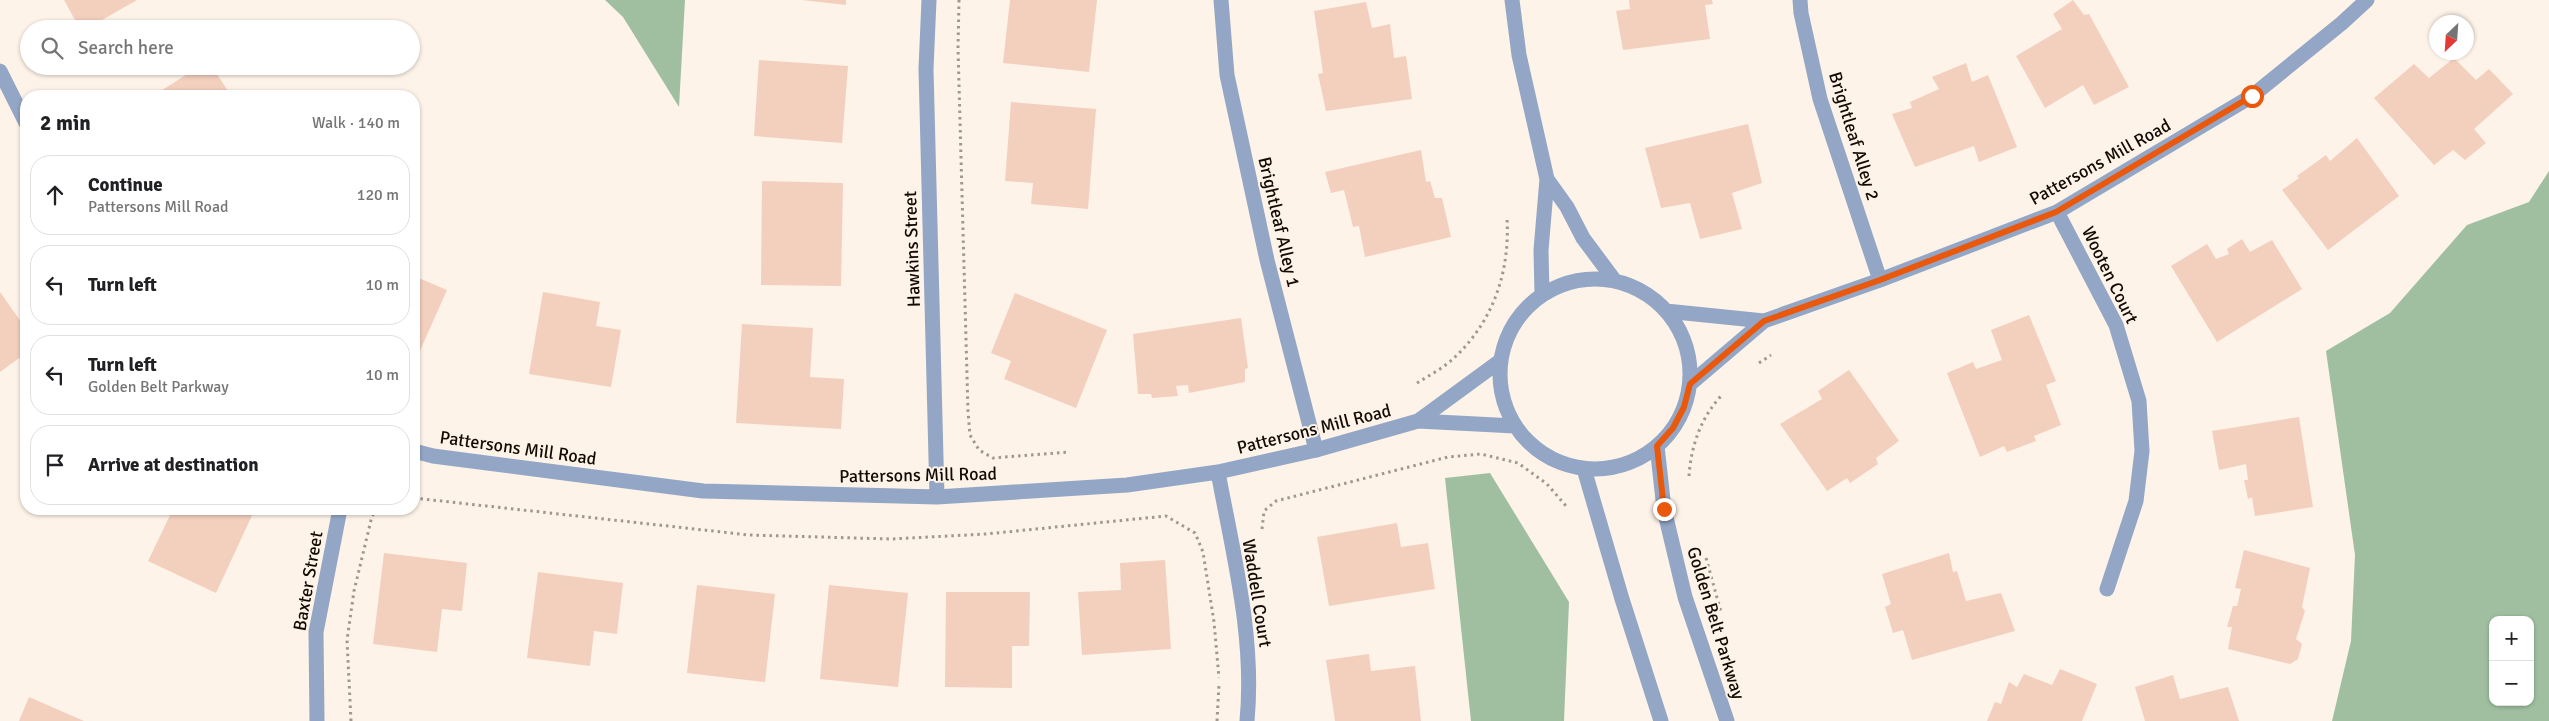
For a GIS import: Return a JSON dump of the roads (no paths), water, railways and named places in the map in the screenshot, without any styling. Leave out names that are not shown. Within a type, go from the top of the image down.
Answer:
[{"type":"street","name":"Hawkins Street","points":[[929,0],[926,69],[937,497]]},
{"type":"street","name":"Brightleaf Alley 1","points":[[1221,0],[1227,75],[1267,260],[1316,450]]},
{"type":"street","points":[[1512,0],[1518,55],[1547,179],[1541,250],[1542,294]]},
{"type":"street","name":"Brightleaf Alley 2","points":[[1800,0],[1820,99],[1880,280]]},
{"type":"street","name":"Pattersons Mill Road","points":[[1690,384],[1764,321],[1880,280],[2056,212],[2252,96],[2342,23],[2366,0]]},
{"type":"street","points":[[0,71],[20,112]]},
{"type":"street","points":[[1547,179],[1567,207],[1584,238],[1615,281]]},
{"type":"street","name":"Wooten Court","points":[[2056,212],[2116,325],[2139,401],[2142,452],[2136,501],[2107,589]]},
{"type":"street","points":[[1590,279],[1615,281],[1643,292],[1666,311],[1681,333],[1689,358],[1690,384],[1684,407],[1673,428],[1657,446],[1636,461],[1610,468],[1584,469],[1557,462],[1534,447],[1515,426],[1505,406],[1499,384],[1500,361],[1507,335],[1522,312],[1542,294],[1565,284],[1590,279]]},
{"type":"street","name":"Pattersons Mill Road","points":[[1666,311],[1764,321]]},
{"type":"street","name":"Pattersons Mill Road","points":[[1418,421],[1500,361]]},
{"type":"street","name":"Pattersons Mill Road","points":[[420,452],[442,457],[703,492],[937,497],[1127,485],[1218,472],[1316,450],[1418,421],[1515,426]]},
{"type":"street","name":"Golden Belt Parkway","points":[[1657,446],[1664,509],[1685,597],[1727,721]]},
{"type":"street","points":[[1584,469],[1622,599],[1661,721]]},
{"type":"street","name":"Waddell Court","points":[[1218,472],[1246,629],[1250,689],[1247,721]]},
{"type":"street","name":"Baxter Street","points":[[317,721],[316,632],[339,515]]}]
